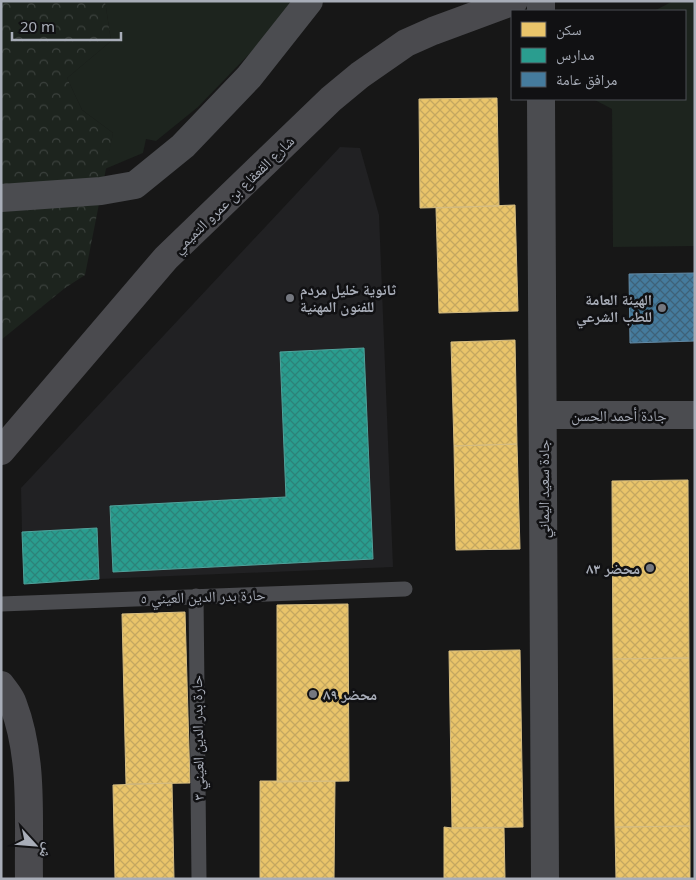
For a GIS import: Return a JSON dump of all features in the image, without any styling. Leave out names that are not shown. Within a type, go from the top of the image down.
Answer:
[{"type":"main road","name":"شارع القعقاع بن عمرو التميمي","points":[[1,451],[166,258],[331,99],[360,75],[406,43],[514,1]]},
{"type":"main road","points":[[1,685],[13,702],[23,738],[28,774],[29,879]]},
{"type":"street","points":[[1,198],[101,191],[135,185],[183,146],[249,77],[309,1]]},
{"type":"street","name":"جادة سعيد اليماني","points":[[541,100],[544,879]]},
{"type":"street","name":"جادة أحمد الحسن","points":[[542,415],[695,415]]},
{"type":"lane","name":"حارة بدر الدين العيني ٥","points":[[1,604],[405,589]]},
{"type":"lane","name":"حارة بدر الدين العيني ٣","points":[[196,596],[199,879]]},
{"type":"shaded area","name":"ثانوية خليل مردم للفنون المهنية","points":[[340,147],[360,148],[379,215],[393,567],[99,579],[97,529],[22,532],[21,488]]},
{"type":"green space","points":[[1,1],[105,1],[111,41],[67,78],[82,110],[113,133],[85,275],[65,288],[1,340]]},
{"type":"green space","points":[[105,1],[292,1],[258,45],[198,107],[156,141],[146,139],[143,153],[105,169],[113,133],[82,110],[67,78],[111,41]]},
{"type":"green space","points":[[673,1],[695,1],[695,246],[613,247],[612,109],[595,100],[686,100],[686,10],[656,10]]},
{"type":"building: سكن","points":[[497,98],[499,206],[420,208],[419,99]]},
{"type":"building: سكن","points":[[515,205],[518,311],[439,313],[436,208]]},
{"type":"building: سكن","points":[[515,340],[517,444],[454,446],[451,342]]},
{"type":"building: سكن","points":[[517,444],[520,549],[456,550],[454,446]]},
{"type":"building: سكن","name":"محضر ٨٣","points":[[688,480],[689,658],[613,659],[612,481]]},
{"type":"building: سكن","name":"محضر ٨٩","points":[[348,604],[349,781],[277,782],[277,605]]},
{"type":"building: سكن","points":[[185,612],[190,783],[126,784],[122,614]]},
{"type":"building: سكن","points":[[520,650],[523,827],[452,828],[449,651]]},
{"type":"building: سكن","points":[[689,658],[690,826],[615,827],[613,659]]},
{"type":"building: سكن","points":[[260,781],[335,781],[334,879],[260,879]]},
{"type":"building: سكن","points":[[172,783],[174,879],[115,879],[113,785]]},
{"type":"building: سكن","points":[[690,826],[690,879],[616,879],[615,827]]},
{"type":"building: سكن","points":[[444,827],[504,828],[505,879],[444,879]]},
{"type":"building: مدارس","points":[[364,348],[373,559],[113,572],[110,506],[286,497],[280,352]]},
{"type":"building: مدارس","points":[[97,528],[99,579],[24,584],[22,532]]},
{"type":"building: مرافق عامة","name":"الهيئة العامة للطب الشرعي","points":[[695,273],[695,341],[630,343],[629,274]]},
{"type":"place","name":"ثانوية خليل مردم للفنون المهنية","points":[[290,298]]},
{"type":"place","name":"الهيئة العامة للطب الشرعي","points":[[662,308]]},
{"type":"place","name":"محضر ٨٣","points":[[650,568]]},
{"type":"place","name":"محضر ٨٩","points":[[313,694]]}]
